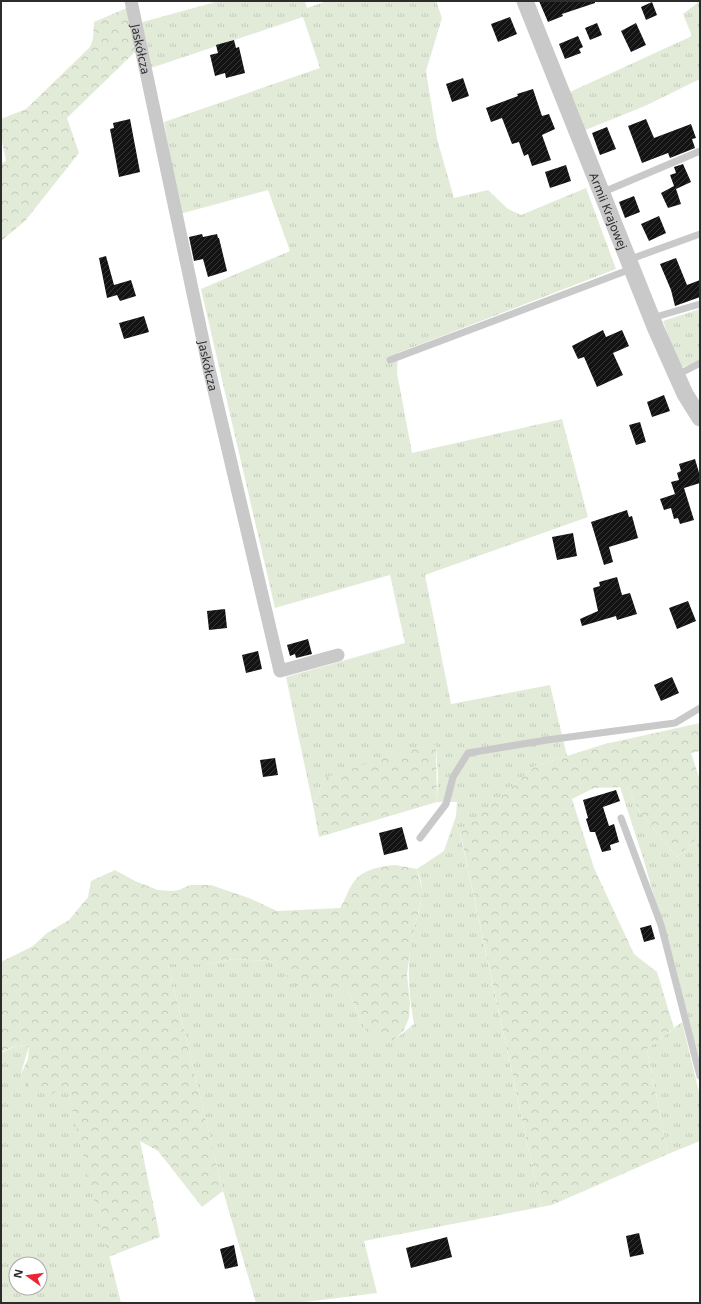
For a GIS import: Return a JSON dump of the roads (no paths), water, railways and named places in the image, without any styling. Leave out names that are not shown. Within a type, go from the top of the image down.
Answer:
[{"type":"street","name":"Jaskółcza","points":[[131,1],[209,369],[280,671],[338,655]]},
{"type":"street","name":"Armii Krajowej","points":[[524,1],[652,318],[677,375],[700,418]]},
{"type":"lane","points":[[601,193],[700,151]]},
{"type":"lane","points":[[390,360],[630,264],[700,234]]},
{"type":"lane","points":[[652,318],[700,304]]},
{"type":"lane","points":[[677,375],[700,363]]},
{"type":"lane","points":[[420,838],[446,804],[453,777],[468,753],[547,740],[675,723],[700,708]]},
{"type":"lane","points":[[621,818],[661,925],[700,1076]]}]
